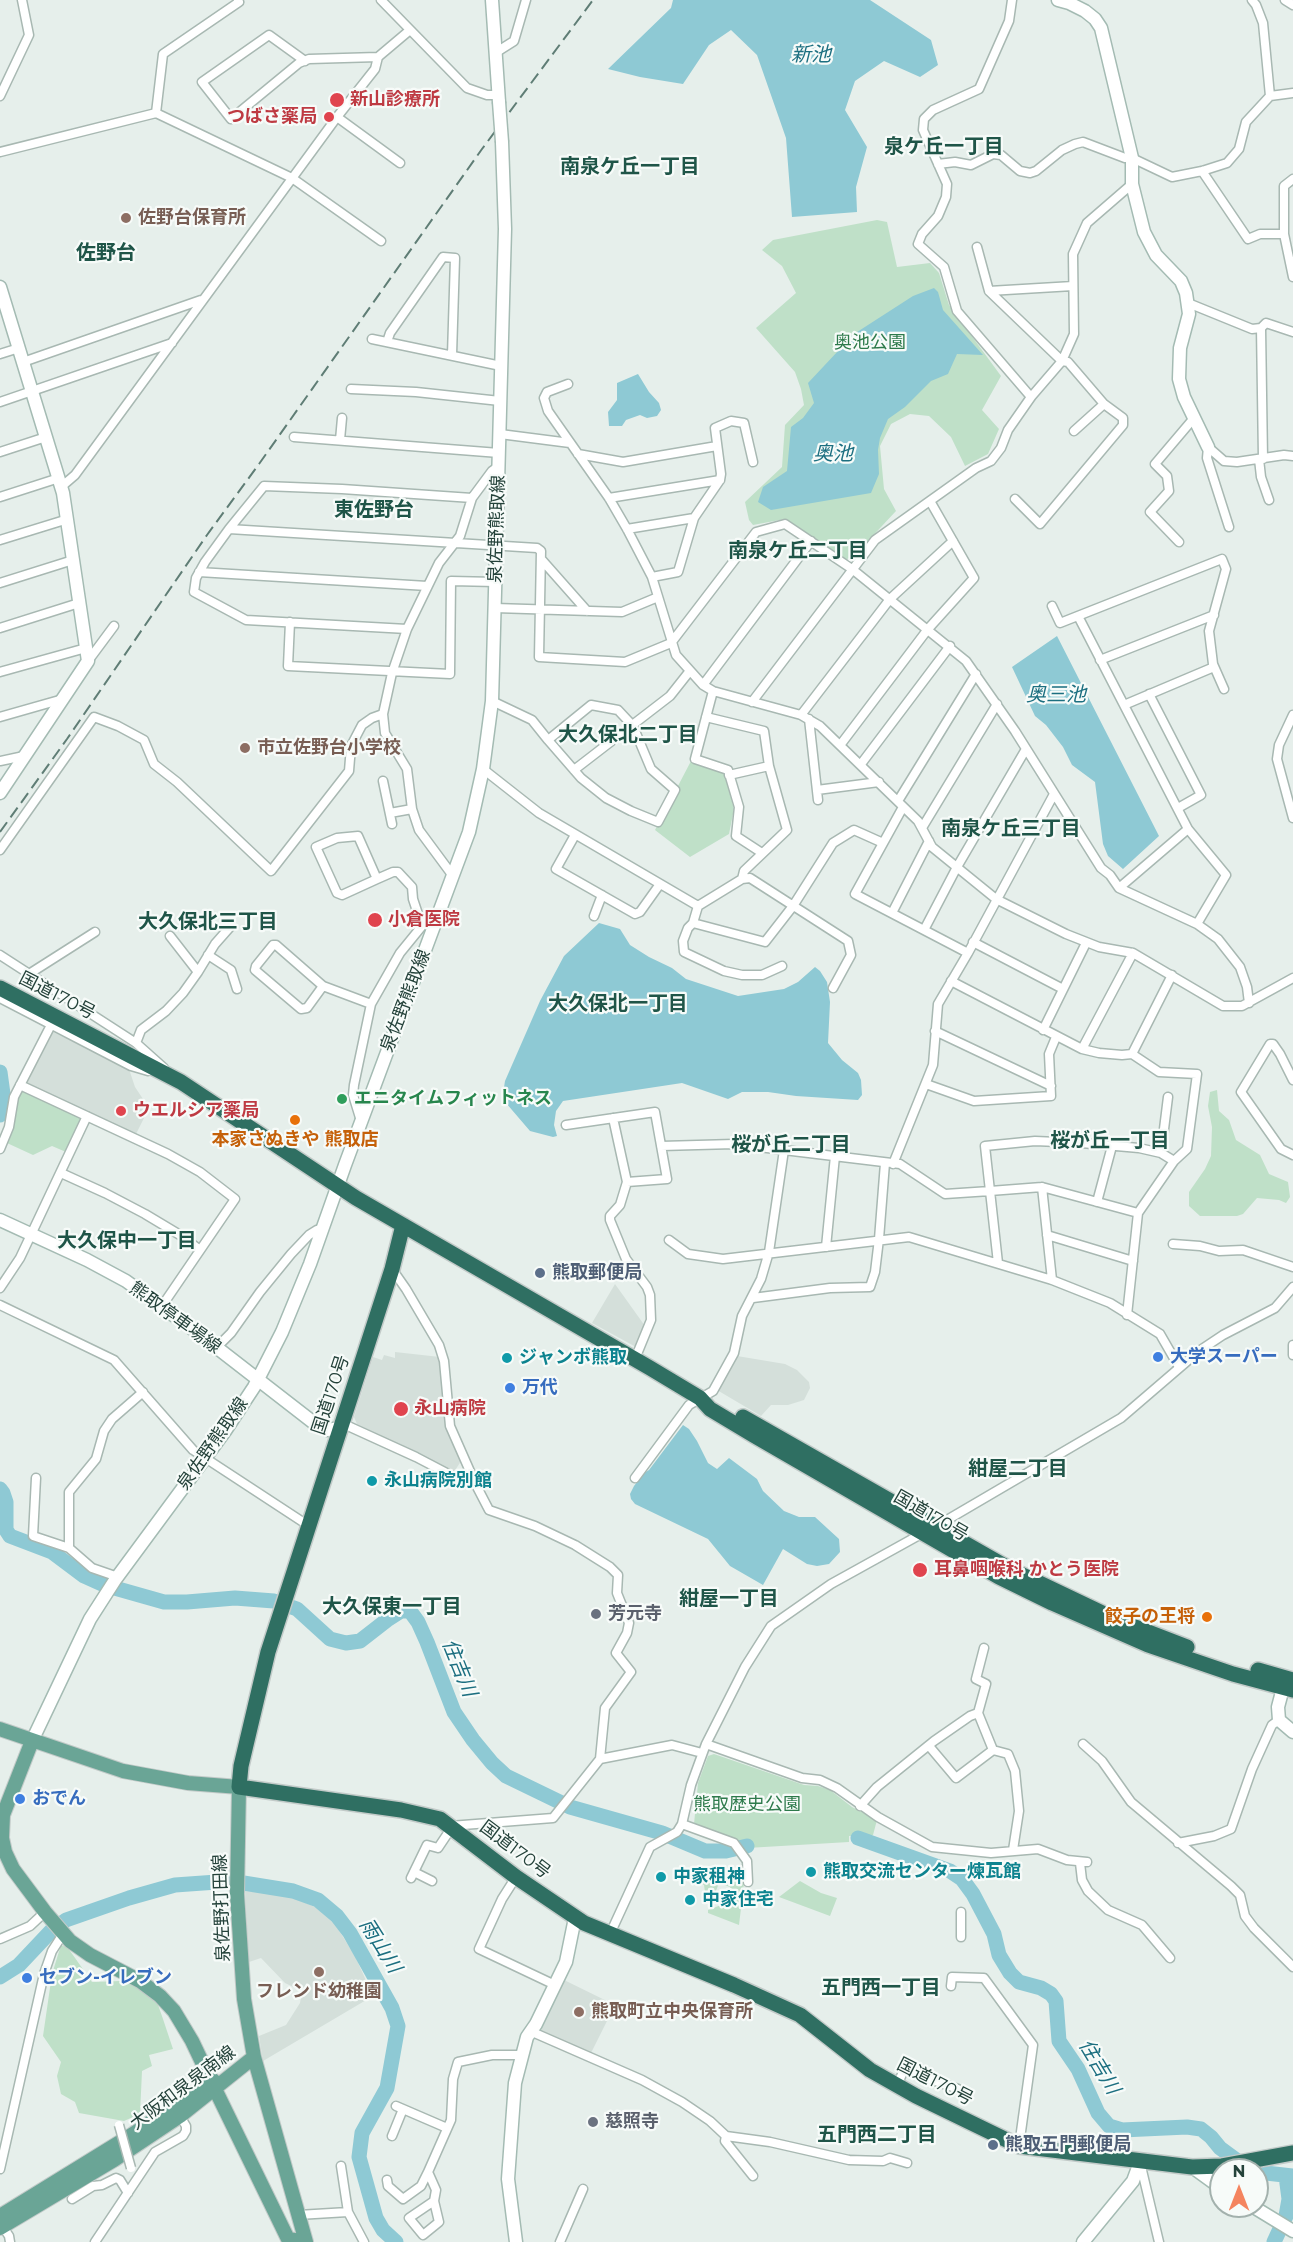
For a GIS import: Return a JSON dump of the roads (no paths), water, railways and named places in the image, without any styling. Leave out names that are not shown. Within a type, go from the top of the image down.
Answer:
[{"type":"highway","name":"国道170号","points":[[1,992],[175,1079],[356,1198],[635,1359],[699,1398],[710,1409],[928,1531],[999,1577],[1107,1628],[1178,1655],[1290,1682]]},
{"type":"highway","name":"国道170号","points":[[403,1226],[392,1269],[268,1652],[241,1766],[239,1786],[421,1814],[440,1819],[516,1877],[575,1918],[742,1988],[800,2015],[870,2070],[1019,2145],[1192,2168],[1222,2166],[1293,2153]]},
{"type":"main road","points":[[0,1729],[123,1771],[185,1782],[239,1786]]},
{"type":"main road","name":"泉佐野打田線","points":[[32,1741],[3,1815],[1,1832],[5,1852],[14,1869],[70,1941],[90,1955],[140,1981],[160,1996],[183,2023],[289,2241],[300,2241],[305,2238],[254,2057],[244,2000],[237,1894],[239,1786]]},
{"type":"main road","name":"大阪和泉泉南線","points":[[1,2223],[133,2134],[254,2057]]},
{"type":"main road","name":"大阪和泉泉南線","points":[[1,2223],[114,2160],[180,2116],[213,2085]]},
{"type":"street","points":[[0,96],[29,34],[22,0]]},
{"type":"street","points":[[156,113],[163,54],[239,2],[238,0]]},
{"type":"street","points":[[381,0],[467,88],[498,98]]},
{"type":"street","name":"泉佐野熊取線","points":[[32,1741],[75,1648],[107,1592],[225,1431],[257,1380],[282,1332],[310,1264],[469,832],[483,769],[492,701],[500,453],[505,229],[502,142],[492,0]]},
{"type":"street","points":[[495,53],[514,41],[526,0]]},
{"type":"street","points":[[1012,0],[1009,21],[979,89],[933,110],[924,118],[923,130],[947,184],[946,197],[938,216],[922,234],[918,244],[944,267],[957,311],[1031,397]]},
{"type":"street","points":[[1058,0],[1085,11],[1101,28],[1132,158],[1132,184],[1144,232],[1156,255],[1181,281],[1188,303],[1189,314],[1180,348],[1179,379],[1184,397],[1208,447],[1224,461],[1237,462],[1284,455],[1293,456]]},
{"type":"street","points":[[1252,0],[1263,23],[1270,96]]},
{"type":"street","points":[[1285,0],[1293,5]]},
{"type":"street","points":[[0,497],[60,482],[75,475],[201,300],[375,69],[378,57],[410,30]]},
{"type":"street","points":[[305,60],[269,35],[202,82],[231,118],[305,60],[378,57]]},
{"type":"street","points":[[938,164],[955,162],[971,165],[993,154],[1001,155],[1020,171],[1030,173],[1036,171],[1062,150],[1083,142],[1125,158],[1132,158],[1172,177],[1227,163],[1239,149],[1246,122],[1270,96],[1293,93]]},
{"type":"street","points":[[0,152],[156,113],[292,178],[381,241]]},
{"type":"street","points":[[337,117],[400,163]]},
{"type":"street","points":[[1202,171],[1248,239],[1260,234],[1284,234]]},
{"type":"street","points":[[1293,180],[1284,186],[1284,234],[1293,277]]},
{"type":"street","points":[[752,702],[875,540],[976,468],[991,461],[1001,448],[1008,430],[1031,397],[1062,361],[1074,334],[1073,254],[1087,223],[1132,184]]},
{"type":"street","points":[[976,247],[989,291],[1062,361],[1068,362],[1104,404],[1123,418],[1123,425],[1040,524],[1015,499]]},
{"type":"street","points":[[387,342],[390,333],[443,257],[455,258],[452,355]]},
{"type":"street","points":[[989,291],[1073,286]]},
{"type":"street","points":[[0,287],[3,310],[19,348],[60,482],[68,519],[88,661]]},
{"type":"street","points":[[23,362],[201,300]]},
{"type":"street","points":[[1188,303],[1252,329],[1261,328],[1266,323],[1293,332]]},
{"type":"street","points":[[1261,328],[1261,477],[1269,500]]},
{"type":"street","points":[[372,339],[501,366]]},
{"type":"street","points":[[0,402],[172,343]]},
{"type":"street","points":[[0,354],[19,348]]},
{"type":"street","points":[[568,384],[547,393],[544,398],[548,411],[609,498],[627,529],[652,577],[671,644],[689,672],[713,691],[805,717],[820,726],[918,821],[932,847],[996,898],[1086,943],[1133,952],[1223,1006],[1236,1007],[1249,1003],[1293,978]]},
{"type":"street","points":[[351,389],[416,392],[500,401]]},
{"type":"street","points":[[1074,431],[1104,404]]},
{"type":"street","points":[[340,440],[342,418]]},
{"type":"street","points":[[1179,542],[1150,512],[1169,491],[1167,476],[1155,464],[1194,418]]},
{"type":"street","points":[[652,577],[678,572],[694,518],[720,480],[715,428],[731,421],[744,423],[753,462]]},
{"type":"street","points":[[500,434],[570,443]]},
{"type":"street","points":[[0,453],[46,437]]},
{"type":"street","points":[[294,437],[500,453]]},
{"type":"street","points":[[578,454],[623,462],[717,446]]},
{"type":"street","points":[[1208,447],[1207,458],[1229,527]]},
{"type":"street","points":[[453,876],[420,830],[412,809],[407,769],[385,733],[383,714],[392,673],[406,629],[439,562],[460,536],[472,498],[492,471],[499,466]]},
{"type":"street","points":[[609,498],[720,480]]},
{"type":"street","points":[[406,629],[246,620],[194,592],[199,572],[228,529],[264,486],[472,498]]},
{"type":"street","points":[[841,744],[928,629],[974,578],[930,501]]},
{"type":"street","points":[[627,529],[694,518]]},
{"type":"street","points":[[0,540],[68,519]]},
{"type":"street","points":[[228,529],[537,548],[541,551],[538,657],[625,662],[671,644],[756,532],[785,524],[852,569],[966,661],[997,704],[1101,868],[1110,875],[1119,888],[1197,924],[1218,939],[1235,960],[1247,987],[1249,1003]]},
{"type":"street","points":[[704,684],[811,541]]},
{"type":"street","points":[[818,800],[805,717],[890,599],[953,541]]},
{"type":"street","points":[[541,559],[586,610]]},
{"type":"street","points":[[1052,606],[1060,623],[1222,559],[1226,569],[1209,630],[1214,667],[1224,689]]},
{"type":"street","points":[[0,583],[73,560]]},
{"type":"street","points":[[199,572],[427,586]]},
{"type":"street","points":[[290,622],[288,666],[392,673],[450,674],[451,581],[496,582]]},
{"type":"street","points":[[495,608],[622,612],[658,597]]},
{"type":"street","points":[[0,628],[79,603]]},
{"type":"street","points":[[1100,660],[1214,615]]},
{"type":"street","points":[[1077,616],[1188,829],[1226,875],[1197,924]]},
{"type":"street","points":[[0,793],[114,626]]},
{"type":"street","points":[[861,764],[950,646]]},
{"type":"street","points":[[0,672],[86,648]]},
{"type":"street","points":[[1124,705],[1214,667]]},
{"type":"street","points":[[574,770],[670,696],[689,672]]},
{"type":"street","points":[[968,953],[855,894],[883,843],[900,804],[976,674]]},
{"type":"street","points":[[713,691],[695,759],[728,770],[739,807],[736,836],[762,853]]},
{"type":"street","points":[[1149,694],[1201,795],[1178,808]]},
{"type":"street","points":[[0,717],[64,699]]},
{"type":"street","points":[[492,701],[532,720],[548,740],[574,770],[606,798],[658,822],[675,789],[651,769],[633,726],[618,710],[591,705],[548,740]]},
{"type":"street","points":[[922,828],[997,704]]},
{"type":"street","points":[[0,850],[94,717],[118,726],[144,740],[154,764],[177,782],[271,871],[349,771],[351,746],[362,725],[383,714]]},
{"type":"street","points":[[1293,715],[1279,745],[1277,759],[1293,818]]},
{"type":"street","points":[[706,717],[764,731],[769,766],[787,830],[744,871],[742,879]]},
{"type":"street","points":[[924,930],[957,867],[1026,749]]},
{"type":"street","points":[[0,761],[24,756]]},
{"type":"street","points":[[729,775],[769,766]]},
{"type":"street","points":[[483,769],[539,813],[698,906]]},
{"type":"street","points":[[383,782],[392,824]]},
{"type":"street","points":[[817,790],[879,782]]},
{"type":"street","points":[[753,1298],[830,1288],[870,1287],[875,1272],[889,1163],[933,1065],[938,1004],[1054,794]]},
{"type":"street","points":[[390,813],[412,809]]},
{"type":"street","points":[[1119,888],[1188,829]]},
{"type":"street","points":[[693,923],[765,942],[793,906],[833,843],[854,830],[883,843]]},
{"type":"street","points":[[575,835],[556,869],[635,914],[640,912],[660,884]]},
{"type":"street","points":[[377,879],[358,836],[337,838],[316,847],[337,893],[342,895],[393,872],[398,872],[410,883],[422,926]]},
{"type":"street","points":[[892,913],[929,841]]},
{"type":"street","points":[[782,966],[762,975],[742,975],[724,971],[684,952],[683,942],[688,928],[693,923],[698,906],[742,879],[750,878],[848,941],[851,955],[833,988]]},
{"type":"street","points":[[594,916],[602,895]]},
{"type":"street","points":[[361,1121],[353,1095],[371,1004],[400,953],[422,926],[438,917]]},
{"type":"street","points":[[136,1044],[141,1030],[177,999],[198,972],[215,944],[230,927]]},
{"type":"street","points":[[29,974],[95,932]]},
{"type":"street","points":[[170,936],[198,972]]},
{"type":"street","points":[[974,942],[1063,989]]},
{"type":"street","points":[[1043,1030],[1086,943]]},
{"type":"street","points":[[323,986],[307,1008],[301,1009],[255,970],[256,966],[273,945],[276,945],[323,986],[371,1004]]},
{"type":"street","points":[[1082,1049],[1133,952]]},
{"type":"street","points":[[0,955],[136,1044],[175,1079]]},
{"type":"street","points":[[208,955],[231,969],[237,989]]},
{"type":"street","points":[[1132,1054],[1172,975]]},
{"type":"street","points":[[951,981],[1082,1049],[1099,1053],[1132,1054],[1159,1072],[1197,1074],[1187,1149],[1174,1161],[1138,1213],[1127,1315]]},
{"type":"street","points":[[1,992],[51,1025],[131,1066],[175,1079]]},
{"type":"street","points":[[0,1149],[9,1127],[14,1097],[51,1025]]},
{"type":"street","points":[[936,1031],[1051,1086]]},
{"type":"street","points":[[926,1084],[974,1101],[1052,1096],[1049,1054],[1056,1037]]},
{"type":"street","points":[[1293,1080],[1280,1054],[1273,1044],[1270,1044],[1241,1092],[1281,1149],[1293,1155]]},
{"type":"street","points":[[20,1084],[176,1158],[200,1172],[235,1199],[162,1306]]},
{"type":"street","points":[[1161,1153],[1168,1097]]},
{"type":"street","points":[[566,1125],[655,1112],[667,1179],[627,1182]]},
{"type":"street","points":[[0,1288],[20,1258],[87,1116]]},
{"type":"street","points":[[613,1118],[627,1182],[620,1205],[610,1216],[610,1220],[626,1259],[647,1287],[650,1295],[651,1320],[635,1359]]},
{"type":"street","points":[[998,1263],[985,1146],[1035,1142],[1139,1148],[1161,1153],[1174,1161]]},
{"type":"street","points":[[661,1146],[734,1144],[900,1164],[945,1194],[1042,1187],[1138,1213]]},
{"type":"street","points":[[1097,1202],[1112,1146]]},
{"type":"street","points":[[635,1478],[688,1405],[713,1390],[734,1353],[742,1316],[753,1298],[769,1252],[784,1150]]},
{"type":"street","points":[[826,1247],[835,1156]]},
{"type":"street","points":[[61,1173],[145,1214],[200,1250]]},
{"type":"street","points":[[1042,1187],[1052,1280]]},
{"type":"street","name":"熊取停車場線","points":[[0,1220],[106,1271],[162,1306],[314,1423],[327,1430],[340,1428]]},
{"type":"street","points":[[216,1348],[231,1333],[291,1254],[309,1235],[322,1230]]},
{"type":"street","points":[[1047,1235],[1133,1261]]},
{"type":"street","points":[[669,1240],[688,1254],[723,1259],[909,1237],[1052,1280],[1110,1303],[1160,1334],[1179,1367]]},
{"type":"street","points":[[1173,1244],[1200,1246],[1219,1251],[1243,1250],[1293,1267]]},
{"type":"street","points":[[392,1269],[439,1345],[444,1361],[450,1426],[489,1510],[535,1526],[575,1545],[610,1567],[618,1575],[617,1593],[628,1623],[627,1634],[616,1653],[631,1672],[605,1708],[600,1759],[553,1818],[451,1827],[438,1848],[427,1845],[413,1875],[432,1881]]},
{"type":"street","points":[[610,1934],[650,1847],[677,1832],[682,1824],[691,1785],[706,1744],[745,1667],[771,1626],[831,1584],[928,1531],[1121,1418],[1179,1367],[1223,1335],[1275,1308],[1292,1292]]},
{"type":"street","points":[[0,1305],[114,1360],[193,1450],[309,1526]]},
{"type":"street","points":[[1293,1348],[1293,1355]]},
{"type":"street","points":[[69,1548],[69,1492],[96,1459],[104,1431],[112,1419],[143,1392]]},
{"type":"street","points":[[340,1428],[348,1426],[460,1480],[476,1485]]},
{"type":"street","points":[[36,1478],[33,1536],[69,1548],[92,1568],[116,1578]]},
{"type":"street","points":[[984,1648],[976,1679],[986,1684],[978,1713],[993,1750]]},
{"type":"street","points":[[1290,1682],[1278,1707],[1280,1720],[1293,1732]]},
{"type":"street","points":[[860,1806],[877,1787],[929,1746],[970,1716],[978,1713]]},
{"type":"street","points":[[1178,1843],[1214,1836],[1232,1829],[1252,1769],[1272,1725],[1280,1720]]},
{"type":"street","points":[[706,1744],[802,1778],[820,1780],[837,1788],[860,1806],[932,1847],[991,1853],[1038,1849],[1067,1860],[1083,1862],[1082,1881],[1088,1891],[1108,1910],[1142,1925],[1170,1958]]},
{"type":"street","points":[[1083,1744],[1102,1761],[1131,1802],[1240,1895],[1245,1916],[1293,1967]]},
{"type":"street","points":[[600,1759],[672,1745],[702,1753]]},
{"type":"street","points":[[929,1746],[956,1778],[993,1750]]},
{"type":"street","points":[[993,1750],[1008,1754],[1016,1771],[1019,1811],[1013,1850]]},
{"type":"street","points":[[682,1824],[737,1847],[747,1861],[748,1882]]},
{"type":"street","points":[[516,1877],[502,1899],[496,1917],[479,1949],[555,1985]]},
{"type":"street","points":[[961,1912],[961,1937]]},
{"type":"street","points":[[516,2242],[508,2171],[515,2083],[521,2055],[530,2031],[566,1962],[575,1918]]},
{"type":"street","points":[[0,1939],[30,1926],[55,1924],[52,1951],[44,1974],[0,2169]]},
{"type":"street","points":[[951,1986],[952,1977],[984,1978],[1034,2045],[1019,2145]]},
{"type":"street","points":[[530,2031],[660,2088],[710,2121],[726,2136],[770,2142],[849,2160],[884,2161],[890,2158],[907,2163]]},
{"type":"street","points":[[387,2180],[388,2186],[403,2199],[421,2186],[451,2120],[453,2079],[458,2062],[492,2055],[521,2055]]},
{"type":"street","points":[[897,2085],[905,2066],[958,2089]]},
{"type":"street","points":[[392,2136],[399,2108],[447,2128]]},
{"type":"street","points":[[95,2242],[155,2152],[183,2136],[186,2126],[180,2116]]},
{"type":"street","points":[[119,2125],[131,2168],[140,2175]]},
{"type":"street","points":[[726,2136],[725,2141],[753,2176]]},
{"type":"street","points":[[1083,2242],[1133,2181],[1140,2162]]},
{"type":"street","points":[[1140,2162],[1159,2242]]},
{"type":"street","points":[[341,2166],[348,2212],[364,2242]]},
{"type":"street","points":[[1192,2168],[1209,2180]]},
{"type":"street","points":[[428,2172],[436,2190],[434,2200]]},
{"type":"street","points":[[72,2199],[93,2186],[102,2185],[116,2178],[120,2180],[128,2193]]},
{"type":"street","points":[[560,2242],[583,2189]]},
{"type":"street","points":[[298,2215],[348,2212]]},
{"type":"street","points":[[1269,2216],[1291,2230]]},
{"type":"street","points":[[1,2223],[10,2242]]},
{"type":"water","name":"新池","points":[[673,0],[870,0],[931,40],[938,65],[920,77],[884,61],[855,81],[845,110],[867,147],[856,187],[857,212],[792,217],[786,138],[757,55],[731,30],[709,45],[683,84],[608,69],[671,8]]},
{"type":"water","name":"奥池","points":[[934,288],[938,292],[943,310],[983,355],[957,354],[948,374],[931,381],[905,407],[888,419],[878,450],[879,474],[871,493],[771,510],[758,502],[763,487],[787,471],[791,427],[803,418],[814,403],[808,383],[854,334],[913,296]]},
{"type":"water","points":[[638,374],[659,403],[661,410],[657,416],[647,418],[640,415],[626,420],[622,426],[609,426],[608,412],[617,400],[617,383]]},
{"type":"water","name":"奥三池","points":[[1057,636],[1159,836],[1123,869],[1108,856],[1103,844],[1095,782],[1072,765],[1063,747],[1046,725],[1035,716],[1012,667]]},
{"type":"water","points":[[599,923],[620,929],[630,945],[672,968],[686,979],[738,996],[784,989],[798,982],[815,967],[827,982],[830,1002],[828,1043],[842,1060],[858,1073],[862,1095],[858,1100],[742,1092],[728,1099],[682,1083],[563,1101],[556,1111],[554,1125],[557,1136],[530,1131],[506,1103],[503,1094],[505,1081],[540,1001],[564,956]]},
{"type":"water","points":[[683,1425],[689,1429],[697,1441],[708,1463],[717,1469],[729,1458],[757,1479],[763,1491],[784,1511],[799,1517],[815,1517],[839,1539],[840,1552],[829,1564],[817,1566],[807,1564],[783,1549],[763,1585],[730,1566],[708,1539],[635,1504],[630,1494],[634,1486]]},
{"type":"waterway","name":"住吉川","points":[[0,1072],[3,1094],[0,1115]]},
{"type":"waterway","name":"住吉川","points":[[0,1489],[6,1502],[6,1530],[10,1536],[52,1552],[84,1576],[104,1585],[164,1602],[235,1598],[274,1601],[297,1609],[330,1639],[346,1643],[360,1641],[401,1611],[410,1611],[427,1642],[454,1712],[473,1740],[506,1776],[570,1807],[662,1833],[705,1851],[726,1851],[747,1846]]},
{"type":"waterway","name":"住吉川","points":[[858,1838],[950,1871],[962,1879],[973,1894],[994,1934],[999,1955],[1010,1973],[1019,1982],[1041,1988],[1051,1994],[1056,2001],[1059,2041],[1078,2069],[1098,2113],[1109,2126],[1122,2130],[1187,2127],[1201,2129],[1234,2158]]},
{"type":"waterway","name":"雨山川","points":[[0,1977],[19,1965],[52,1930],[66,1920],[175,1885],[231,1881],[293,1891],[318,1900],[337,1916],[350,1933],[392,2008],[398,2026],[387,2088],[362,2133],[359,2157],[376,2218],[383,2230],[396,2242]]},
{"type":"waterway","name":"住吉川","points":[[1269,2173],[1293,2176]]},
{"type":"waterway","points":[[1274,2242],[1286,2216],[1289,2199],[1286,2176]]},
{"type":"railway","points":[[0,832],[207,535],[482,149],[593,0]]},
{"type":"place","name":"新山診療所","points":[[337,100]]},
{"type":"place","name":"つばさ薬局","points":[[329,117]]},
{"type":"place","name":"佐野台保育所","points":[[126,218]]},
{"type":"place","name":"市立佐野台小学校","points":[[245,748]]},
{"type":"place","name":"小倉医院","points":[[375,920]]},
{"type":"place","name":"エニタイムフィットネス","points":[[342,1099]]},
{"type":"place","name":"ウエルシア薬局","points":[[121,1111]]},
{"type":"place","name":"本家さぬきや 熊取店","points":[[295,1120]]},
{"type":"place","name":"熊取郵便局","points":[[540,1273]]},
{"type":"place","name":"大学スーパー","points":[[1158,1357]]},
{"type":"place","name":"ジャンボ熊取","points":[[507,1358]]},
{"type":"place","name":"万代","points":[[510,1388]]},
{"type":"place","name":"永山病院","points":[[401,1409]]},
{"type":"place","name":"永山病院別館","points":[[372,1481]]},
{"type":"place","name":"耳鼻咽喉科 かとう医院","points":[[920,1570]]},
{"type":"place","name":"芳元寺","points":[[596,1614]]},
{"type":"place","name":"餃子の王将","points":[[1207,1617]]},
{"type":"place","name":"おでん","points":[[20,1799]]},
{"type":"place","name":"熊取交流センター煉瓦館","points":[[811,1872]]},
{"type":"place","name":"中家租神","points":[[661,1877]]},
{"type":"place","name":"中家住宅","points":[[690,1900]]},
{"type":"place","name":"フレンド幼稚園","points":[[319,1972]]},
{"type":"place","name":"セブン-イレブン","points":[[27,1978]]},
{"type":"place","name":"熊取町立中央保育所","points":[[579,2012]]},
{"type":"place","name":"慈照寺","points":[[593,2122]]},
{"type":"place","name":"熊取五門郵便局","points":[[993,2145]]},
{"type":"district","name":"泉ケ丘一丁目","points":[[944,147]]},
{"type":"district","name":"南泉ケ丘一丁目","points":[[630,167]]},
{"type":"district","name":"佐野台","points":[[106,253]]},
{"type":"district","name":"東佐野台","points":[[374,510]]},
{"type":"district","name":"南泉ケ丘二丁目","points":[[798,551]]},
{"type":"district","name":"大久保北二丁目","points":[[628,735]]},
{"type":"district","name":"南泉ケ丘三丁目","points":[[1011,829]]},
{"type":"district","name":"大久保北三丁目","points":[[208,922]]},
{"type":"district","name":"大久保北一丁目","points":[[618,1004]]},
{"type":"district","name":"桜が丘一丁目","points":[[1110,1141]]},
{"type":"district","name":"桜が丘二丁目","points":[[791,1145]]},
{"type":"district","name":"大久保中一丁目","points":[[127,1241]]},
{"type":"district","name":"紺屋二丁目","points":[[1018,1469]]},
{"type":"district","name":"紺屋一丁目","points":[[729,1599]]},
{"type":"district","name":"大久保東一丁目","points":[[392,1607]]},
{"type":"district","name":"五門西一丁目","points":[[881,1988]]},
{"type":"district","name":"五門西二丁目","points":[[877,2135]]},
{"type":"park label","name":"奥池公園","points":[[870,343]]},
{"type":"park label","name":"熊取歴史公園","points":[[747,1805]]}]
